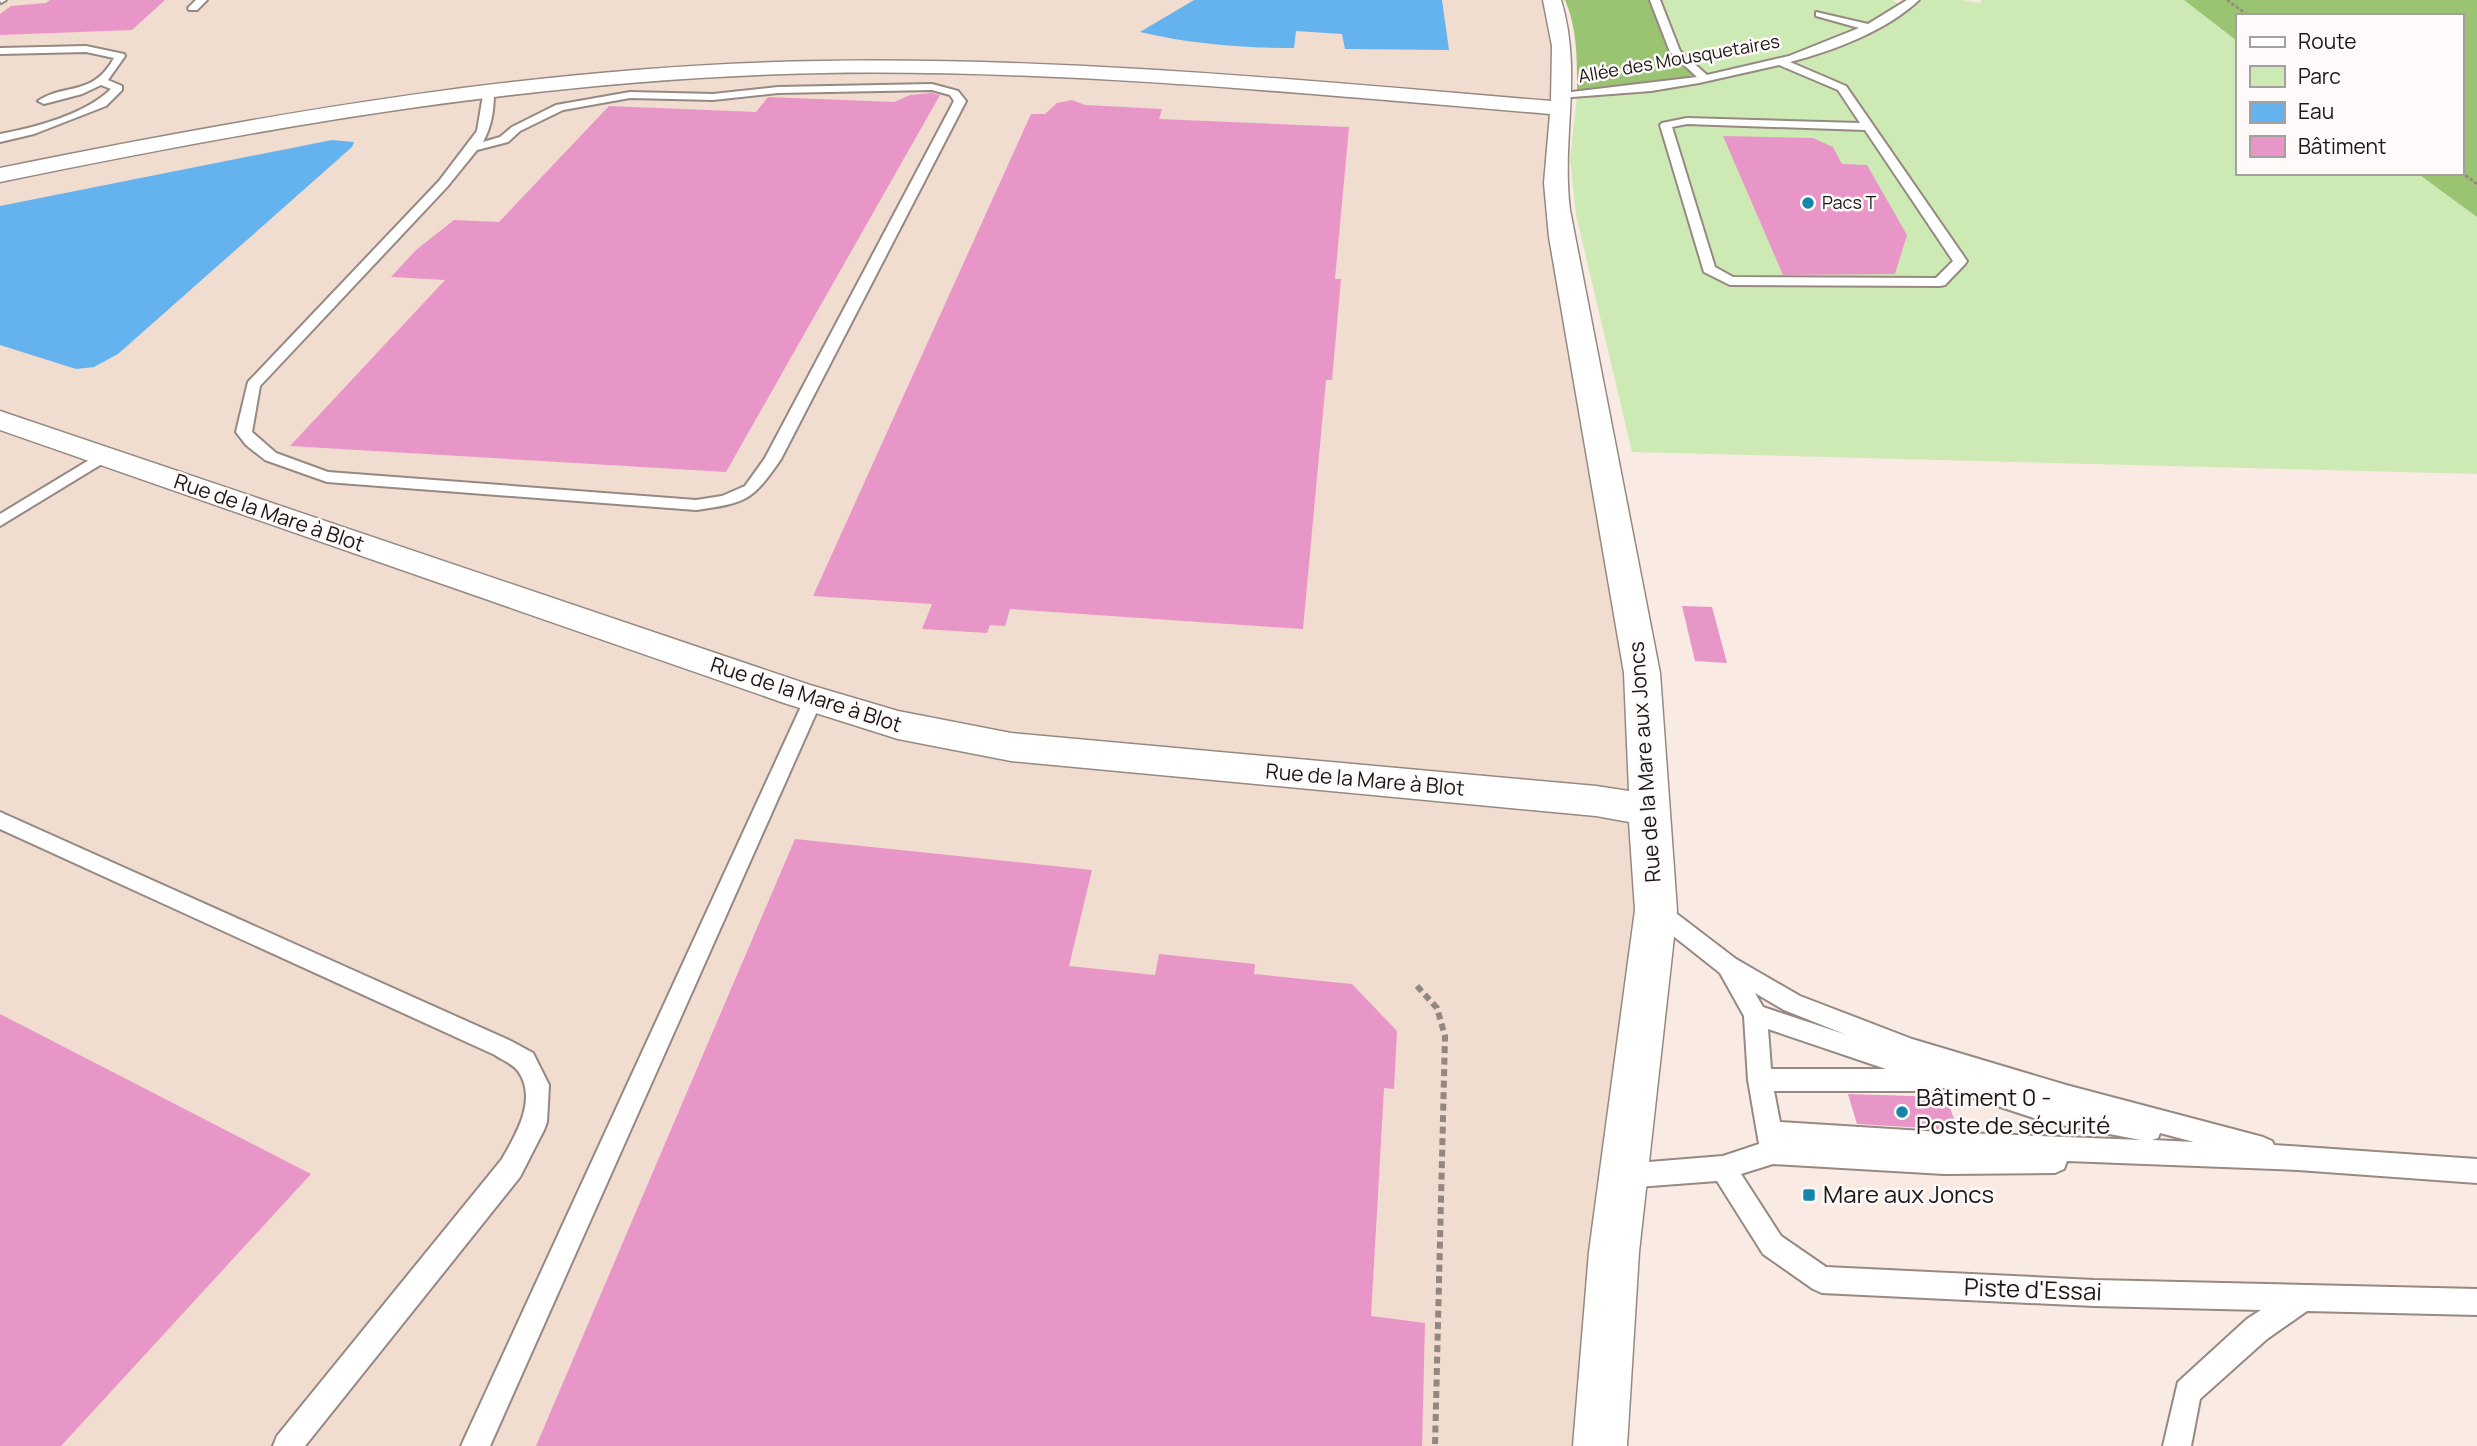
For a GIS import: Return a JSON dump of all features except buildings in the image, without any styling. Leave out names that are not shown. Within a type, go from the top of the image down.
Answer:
[{"type":"street","name":"Rue de la Mare aux Joncs","points":[[1552,0],[1562,38],[1562,102],[1556,184],[1561,237],[1642,673],[1656,911],[1613,1266],[1600,1446]]},
{"type":"street","points":[[0,175],[266,123],[488,91],[614,78],[745,70],[946,67],[1097,72],[1562,102]]},
{"type":"street","name":"Rue de la Mare à Blot","points":[[0,420],[814,700],[898,725],[1011,747],[1596,801],[1648,810]]},
{"type":"lane","points":[[193,8],[202,0]]},
{"type":"lane","points":[[1655,0],[1675,52],[1703,77]]},
{"type":"lane","name":"Allée des Mousquetaires","points":[[1562,102],[1780,62],[1869,28],[1914,0]]},
{"type":"lane","points":[[1820,13],[1869,28]]},
{"type":"lane","points":[[0,51],[86,48],[120,56],[114,71],[87,90],[44,101]]},
{"type":"lane","points":[[1780,62],[1842,89],[1960,261],[1940,282],[1730,281],[1709,269],[1666,125],[1687,121],[1867,127]]},
{"type":"lane","points":[[0,138],[30,132],[102,104],[118,88],[100,81]]},
{"type":"lane","points":[[471,148],[504,140],[516,129],[560,107],[630,95],[713,97],[778,90],[932,87],[954,93],[960,101],[774,459],[751,490],[725,501],[696,505],[327,477],[282,463],[254,449],[244,432],[253,385],[443,184],[485,129],[490,111],[488,91]]},
{"type":"lane","points":[[0,521],[104,456]]},
{"type":"lane","points":[[475,1446],[814,700]]},
{"type":"lane","points":[[0,820],[503,1048],[524,1060],[537,1085],[535,1122],[511,1168],[287,1446]]},
{"type":"lane","points":[[1656,911],[1728,966],[1792,1003],[1911,1049],[2066,1096],[2298,1158]]},
{"type":"lane","points":[[1728,966],[1755,1014],[1760,1080],[1771,1143]]},
{"type":"lane","points":[[1755,1014],[2046,1111],[2298,1158]]},
{"type":"lane","points":[[1760,1080],[1955,1080]]},
{"type":"lane","points":[[1624,1176],[1723,1168],[1771,1143],[1944,1162],[2298,1158],[2477,1171]]},
{"type":"lane","name":"Piste d'Essai","points":[[1723,1168],[1772,1245],[1822,1280],[2094,1293],[2477,1302]]},
{"type":"lane","points":[[2177,1446],[2188,1392],[2257,1329],[2305,1297]]},
{"type":"path","points":[[2227,0],[2246,14]]},
{"type":"path","points":[[1417,986],[1438,1006],[1444,1018],[1445,1036],[1434,1446]]},
{"type":"shaded area","points":[[0,0],[1552,0],[1556,184],[1647,740],[1602,1446],[0,1446]]},
{"type":"green space","points":[[1565,0],[1655,0],[1675,52],[1703,77],[1577,95],[1575,35]]},
{"type":"green space","points":[[1655,0],[1892,0],[1905,7],[1914,0],[1963,0],[1979,3],[1982,0],[2184,0],[2236,40],[2236,175],[2420,175],[2477,217],[2477,474],[1632,452],[1576,215],[1570,159],[1577,95],[1682,60]]},
{"type":"green space","points":[[2184,0],[2477,0],[2477,217],[2420,175],[2463,175],[2463,14],[2236,14],[2236,40]]},
{"type":"water","points":[[1194,0],[1442,0],[1449,50],[1345,49],[1342,34],[1296,31],[1294,48],[1216,44],[1140,32]]},
{"type":"water","points":[[332,140],[354,142],[352,147],[118,354],[94,367],[76,369],[0,345],[0,206]]},
{"type":"place","name":"Pacs T","points":[[1808,203]]},
{"type":"place","name":"Bâtiment 0 - Poste de sécurité","points":[[1902,1112]]},
{"type":"place","name":"Mare aux Joncs","points":[[1809,1195]]}]
